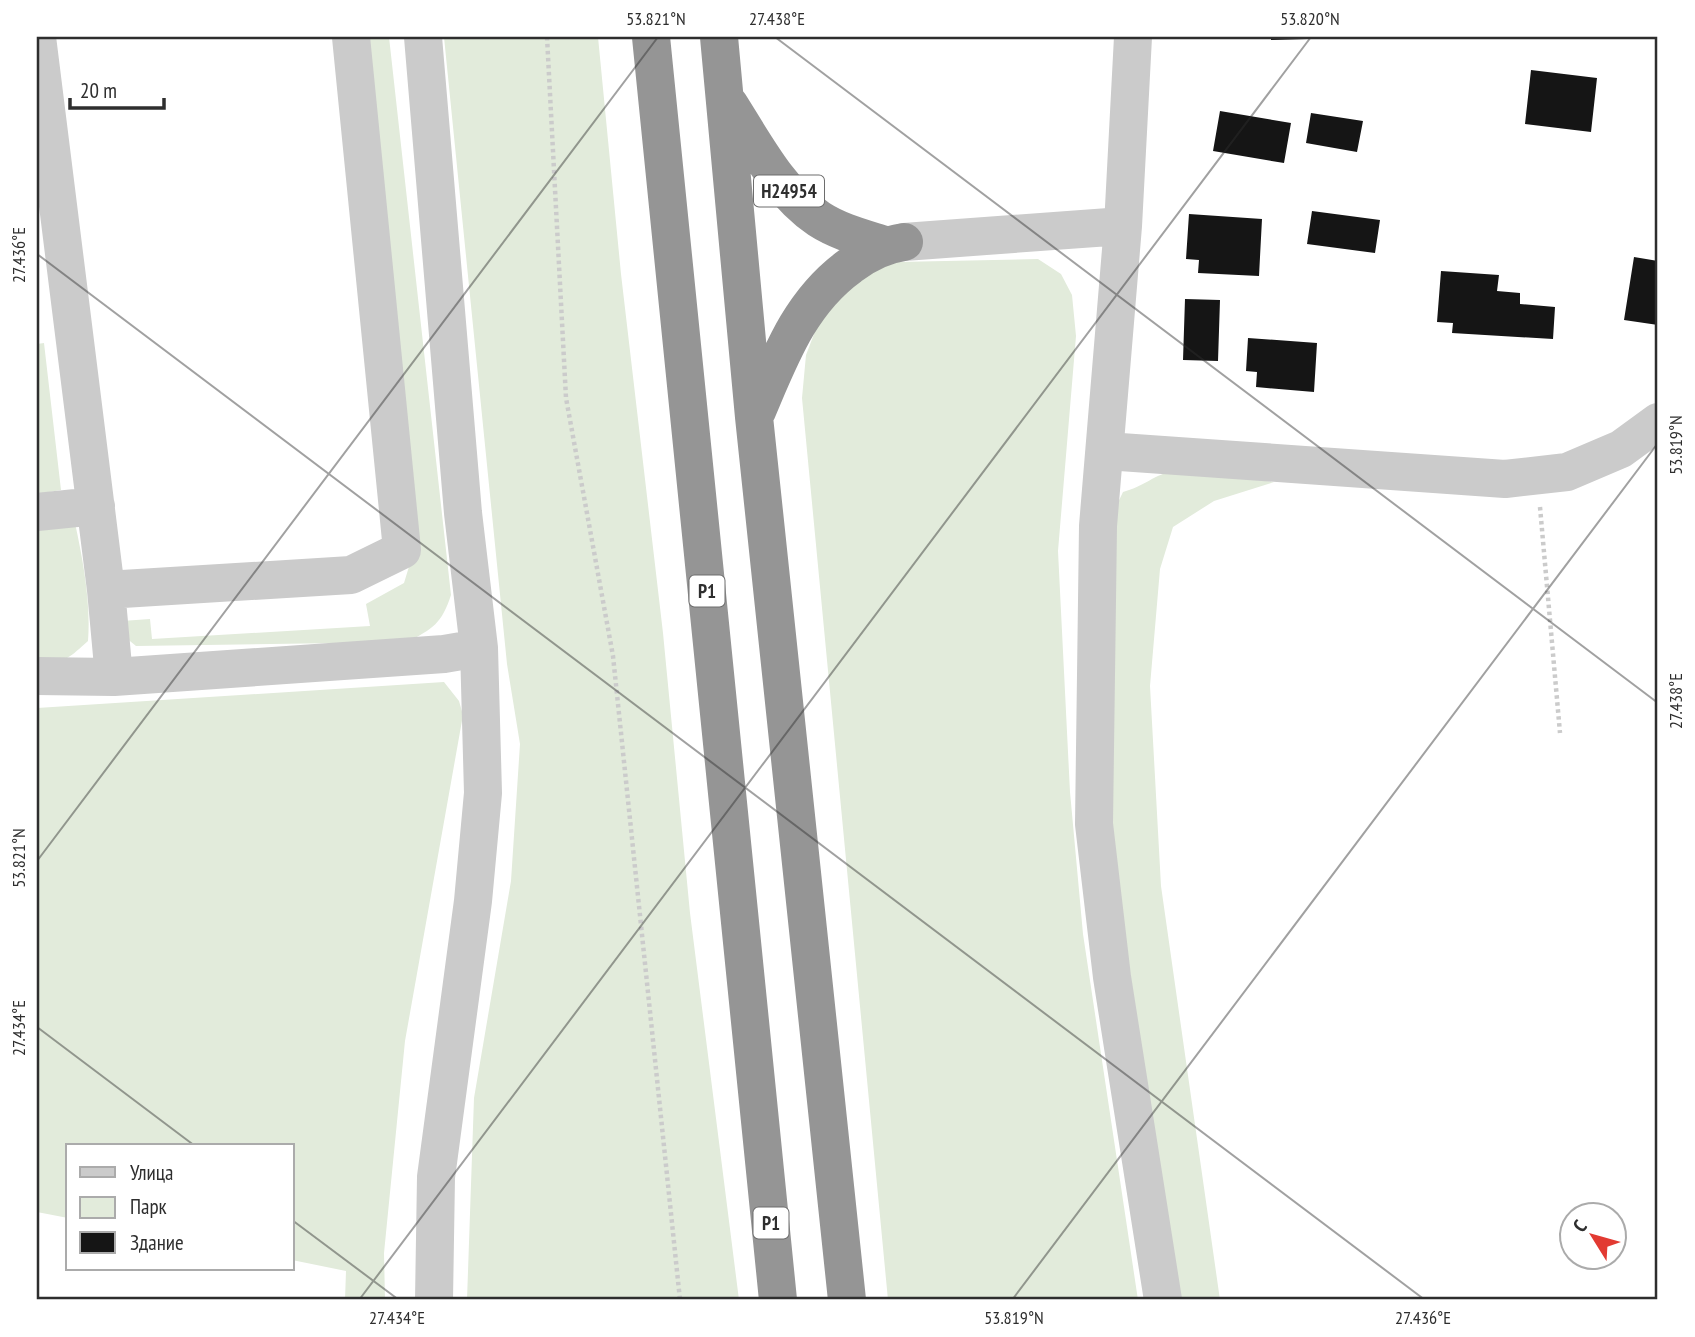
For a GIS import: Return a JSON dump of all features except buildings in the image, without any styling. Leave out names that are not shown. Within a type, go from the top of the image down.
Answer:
[{"type":"highway","name":"Р1","points":[[651,37],[778,1300]]},
{"type":"highway","points":[[719,37],[754,416],[847,1300]]},
{"type":"highway","name":"Н24954","points":[[725,99],[780,181],[820,219],[850,233],[895,244]]},
{"type":"highway","name":"Н24954","points":[[754,416],[784,347],[807,307],[831,280],[860,259],[895,244]]},
{"type":"street","points":[[37,37],[96,506],[114,677]]},
{"type":"street","points":[[106,590],[351,575],[402,550],[351,37]]},
{"type":"street","points":[[423,37],[463,513],[480,648],[483,793],[473,901],[436,1177],[434,1300]]},
{"type":"street","points":[[1133,37],[1123,226],[1098,526],[1094,824],[1112,977],[1163,1300]]},
{"type":"street","name":"Н24954","points":[[895,244],[1123,226]]},
{"type":"street","points":[[1106,451],[1506,479],[1567,472],[1621,449],[1658,422]]},
{"type":"street","points":[[37,512],[96,506]]},
{"type":"street","points":[[37,676],[114,677],[444,654],[480,648]]},
{"type":"path","points":[[547,37],[566,398],[613,656],[680,1300]]},
{"type":"path","points":[[1537,475],[1560,733]]},
{"type":"green space","points":[[363,37],[389,37],[451,595],[448,605],[435,624],[407,642],[136,646],[125,637],[122,621],[150,619],[152,639],[370,626],[366,604],[404,583],[418,537]]},
{"type":"green space","points":[[444,37],[598,37],[621,274],[663,633],[690,913],[739,1300],[467,1300],[474,1098],[511,881],[520,744],[507,664]]},
{"type":"green space","points":[[1038,259],[1061,274],[1072,295],[1076,336],[1058,551],[1070,792],[1083,934],[1138,1300],[888,1300],[802,398],[806,355],[819,321],[835,299],[869,272],[897,262]]},
{"type":"green space","points":[[44,343],[61,490],[37,494],[37,344]]},
{"type":"green space","points":[[1176,470],[1274,482],[1214,501],[1173,527],[1160,569],[1150,686],[1161,886],[1220,1300],[1180,1300],[1114,868],[1108,708],[1113,513],[1123,492]]},
{"type":"green space","points":[[75,523],[87,597],[88,641],[65,659],[53,663],[37,663],[37,527]]},
{"type":"green space","points":[[444,682],[459,701],[463,715],[405,1041],[384,1253],[385,1300],[345,1300],[346,1271],[294,1260],[294,1144],[66,1144],[66,1218],[37,1212],[37,708]]}]
